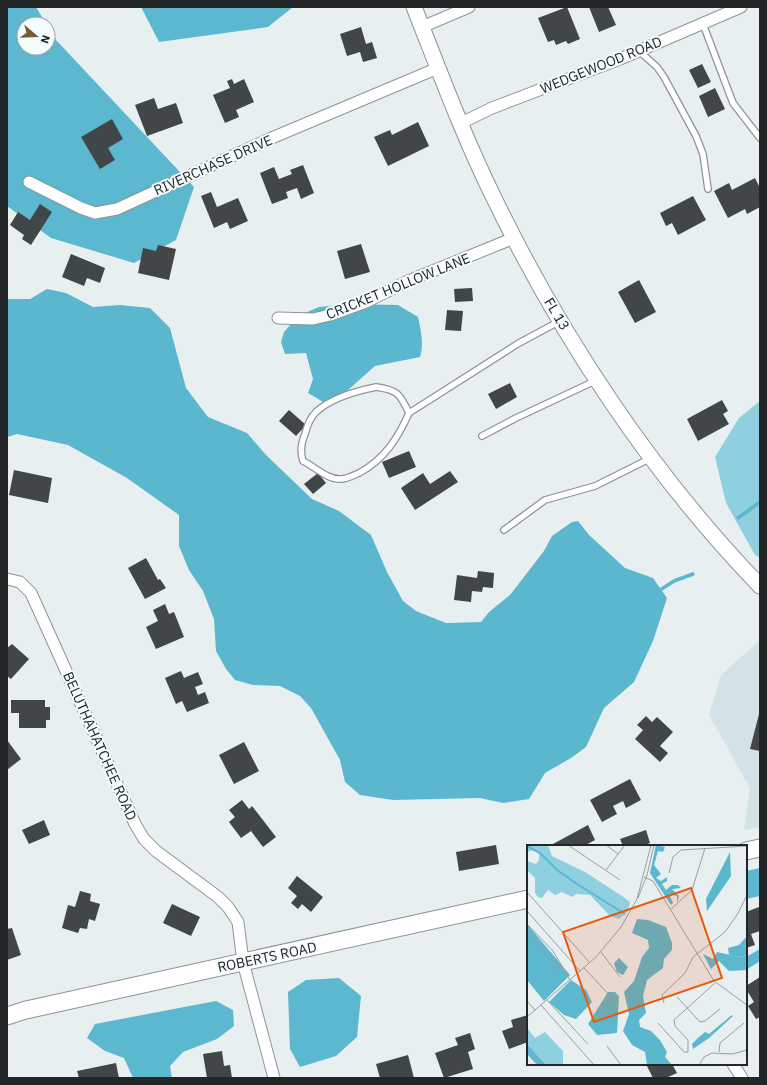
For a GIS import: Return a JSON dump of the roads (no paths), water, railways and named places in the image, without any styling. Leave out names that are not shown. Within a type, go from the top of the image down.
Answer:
[{"type":"main road","name":"FL 13","points":[[414,7],[490,191],[514,238],[561,321],[598,380],[651,458],[696,514],[760,586]]},
{"type":"main road","points":[[747,851],[760,848]]},
{"type":"main road","name":"ROBERTS ROAD","points":[[7,1016],[26,1010],[527,899]]},
{"type":"street","points":[[422,27],[469,7]]},
{"type":"street","name":"WEDGEWOOD ROAD","points":[[461,123],[492,108],[639,51],[742,7]]},
{"type":"street","name":"RIVERCHASE DRIVE","points":[[29,182],[81,208],[95,213],[117,209],[274,137],[438,68]]},
{"type":"street","name":"CRICKET HOLLOW LANE","points":[[278,318],[314,319],[330,315],[366,302],[408,281],[514,238]]},
{"type":"street","name":"BELUTHAHATCHEE ROAD","points":[[7,579],[20,582],[31,592],[135,824],[144,838],[156,851],[218,897],[228,907],[238,922],[243,962],[274,1078]]},
{"type":"street","points":[[734,1065],[742,1078]]},
{"type":"lane","points":[[703,24],[733,103],[760,138]]},
{"type":"lane","points":[[639,51],[657,67],[664,77],[696,136],[703,154],[708,189]]},
{"type":"lane","points":[[409,413],[401,396],[391,389],[376,387],[352,393],[327,404],[316,412],[309,422],[302,439],[301,454],[303,461],[318,468],[326,476],[341,479],[352,476],[369,467],[383,456],[401,430],[409,413],[524,340],[561,321]]},
{"type":"lane","points":[[482,436],[516,418],[598,380]]},
{"type":"lane","points":[[504,530],[545,500],[595,486],[651,458]]},
{"type":"waterway","points":[[738,518],[760,502]]},
{"type":"waterway","points":[[657,592],[674,581],[693,574]]}]
